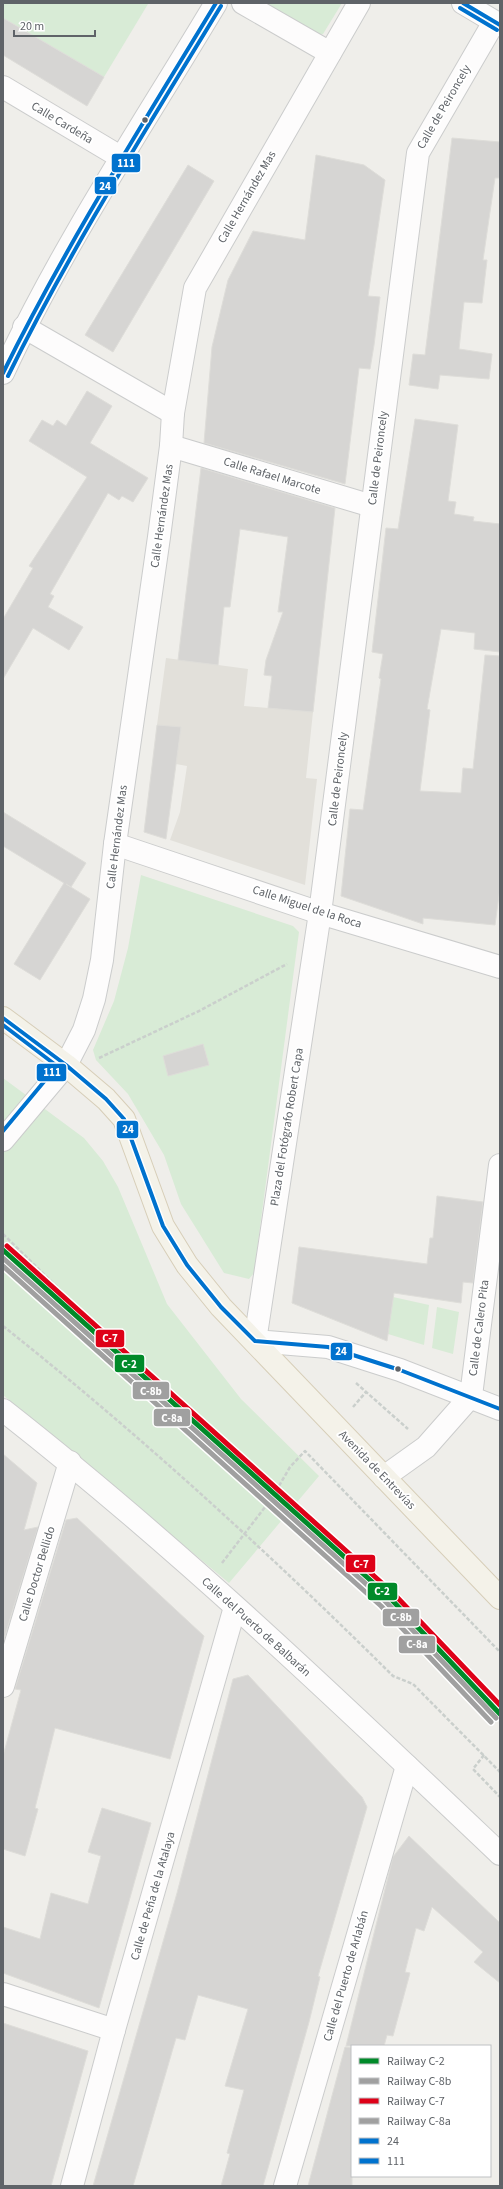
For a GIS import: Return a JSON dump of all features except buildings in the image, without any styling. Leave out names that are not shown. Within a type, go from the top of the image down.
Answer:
[{"type":"main road","points":[[3,1018],[66,1065]]},
{"type":"main road","name":"Avenida de Entrevías","points":[[66,1065],[106,1099],[124,1119],[163,1226],[187,1264],[222,1307],[334,1426],[500,1598]]},
{"type":"street","points":[[3,372],[24,327],[122,158],[216,3]]},
{"type":"street","points":[[243,3],[330,53]]},
{"type":"street","name":"Calle Hernández Mas","points":[[3,1140],[66,1065],[84,1030],[94,999],[102,960],[115,844],[171,446],[173,413],[195,288],[359,3]]},
{"type":"street","points":[[463,3],[497,23]]},
{"type":"street","name":"Calle de Peironcely","points":[[320,913],[418,153],[497,23]]},
{"type":"street","name":"Calle Cardeña","points":[[3,88],[122,158]]},
{"type":"street","points":[[24,327],[173,413]]},
{"type":"street","name":"Calle Rafael Marcote","points":[[171,446],[372,506]]},
{"type":"street","name":"Calle Miguel de la Roca","points":[[115,844],[320,913],[500,967]]},
{"type":"street","name":"Plaza del Fotógrafo Robert Capa","points":[[255,1341],[320,913]]},
{"type":"street","name":"Calle de Calero Pita","points":[[470,1396],[500,1165]]},
{"type":"street","points":[[255,1341],[328,1347],[470,1396],[500,1409]]},
{"type":"street","points":[[384,1478],[426,1448],[470,1396]]},
{"type":"street","name":"Calle del Puerto de Balbarán","points":[[3,1410],[70,1462],[235,1607],[500,1854]]},
{"type":"street","name":"Calle Doctor Bellido","points":[[3,1686],[70,1462]]},
{"type":"street","name":"Calle de Peña de la Atalaya","points":[[72,2186],[114,2030],[235,1607]]},
{"type":"street","name":"Calle del Puerto de Arlabán","points":[[285,2186],[407,1766]]},
{"type":"street","points":[[3,1994],[114,2030]]},
{"type":"path","points":[[96,1060],[199,1011],[314,950]]},
{"type":"path","points":[[3,1234],[272,1498]]},
{"type":"path","points":[[3,1326],[67,1377],[244,1534],[393,1676],[413,1684],[500,1772]]},
{"type":"path","points":[[350,1378],[411,1432]]},
{"type":"path","points":[[353,1407],[366,1392]]},
{"type":"path","points":[[220,1565],[272,1498],[290,1467],[305,1451],[500,1652]]},
{"type":"path","points":[[484,1755],[473,1769],[500,1797]]},
{"type":"shaded area","points":[[166,658],[248,669],[244,706],[313,712],[306,778],[317,779],[305,885],[170,840],[180,812],[187,766],[176,764],[181,727],[157,725]]},
{"type":"green space","points":[[3,3],[148,4],[104,77],[3,18]]},
{"type":"green space","points":[[258,3],[342,3],[323,34],[311,37]]},
{"type":"green space","points":[[141,875],[293,926],[299,932],[254,1273],[249,1279],[224,1273],[181,1204],[164,1155],[128,1094],[96,1060],[93,1050],[114,1001],[128,948]]},
{"type":"green space","points":[[3,1078],[84,1138],[103,1161],[118,1187],[167,1304],[241,1399],[319,1476],[229,1583],[3,1395]]},
{"type":"green space","points":[[393,1297],[429,1305],[424,1345],[388,1334]]},
{"type":"green space","points":[[437,1307],[459,1312],[453,1354],[432,1348]]},
{"type":"rail line","name":"C-7","points":[[7,1246],[393,1593],[500,1705]]},
{"type":"rail line","name":"C-2","points":[[3,1250],[389,1597],[500,1714]]},
{"type":"rail line","name":"C-8b","points":[[3,1258],[385,1601],[496,1718]]},
{"type":"rail line","name":"C-8a","points":[[3,1266],[381,1606],[491,1722]]},
{"type":"transit line","name":"24","points":[[3,373],[52,278],[216,3]]},
{"type":"transit line","name":"24","points":[[463,3],[500,25]]},
{"type":"transit line","name":"111","points":[[8,376],[57,281],[221,6]]},
{"type":"transit line","name":"111","points":[[460,8],[497,30]]},
{"type":"transit line","name":"24","points":[[3,1018],[66,1065],[106,1099],[124,1119],[163,1226],[187,1265],[221,1307],[255,1341],[328,1347],[400,1370],[500,1409]]},
{"type":"transit line","name":"111","points":[[3,1025],[57,1066],[3,1131]]}]
